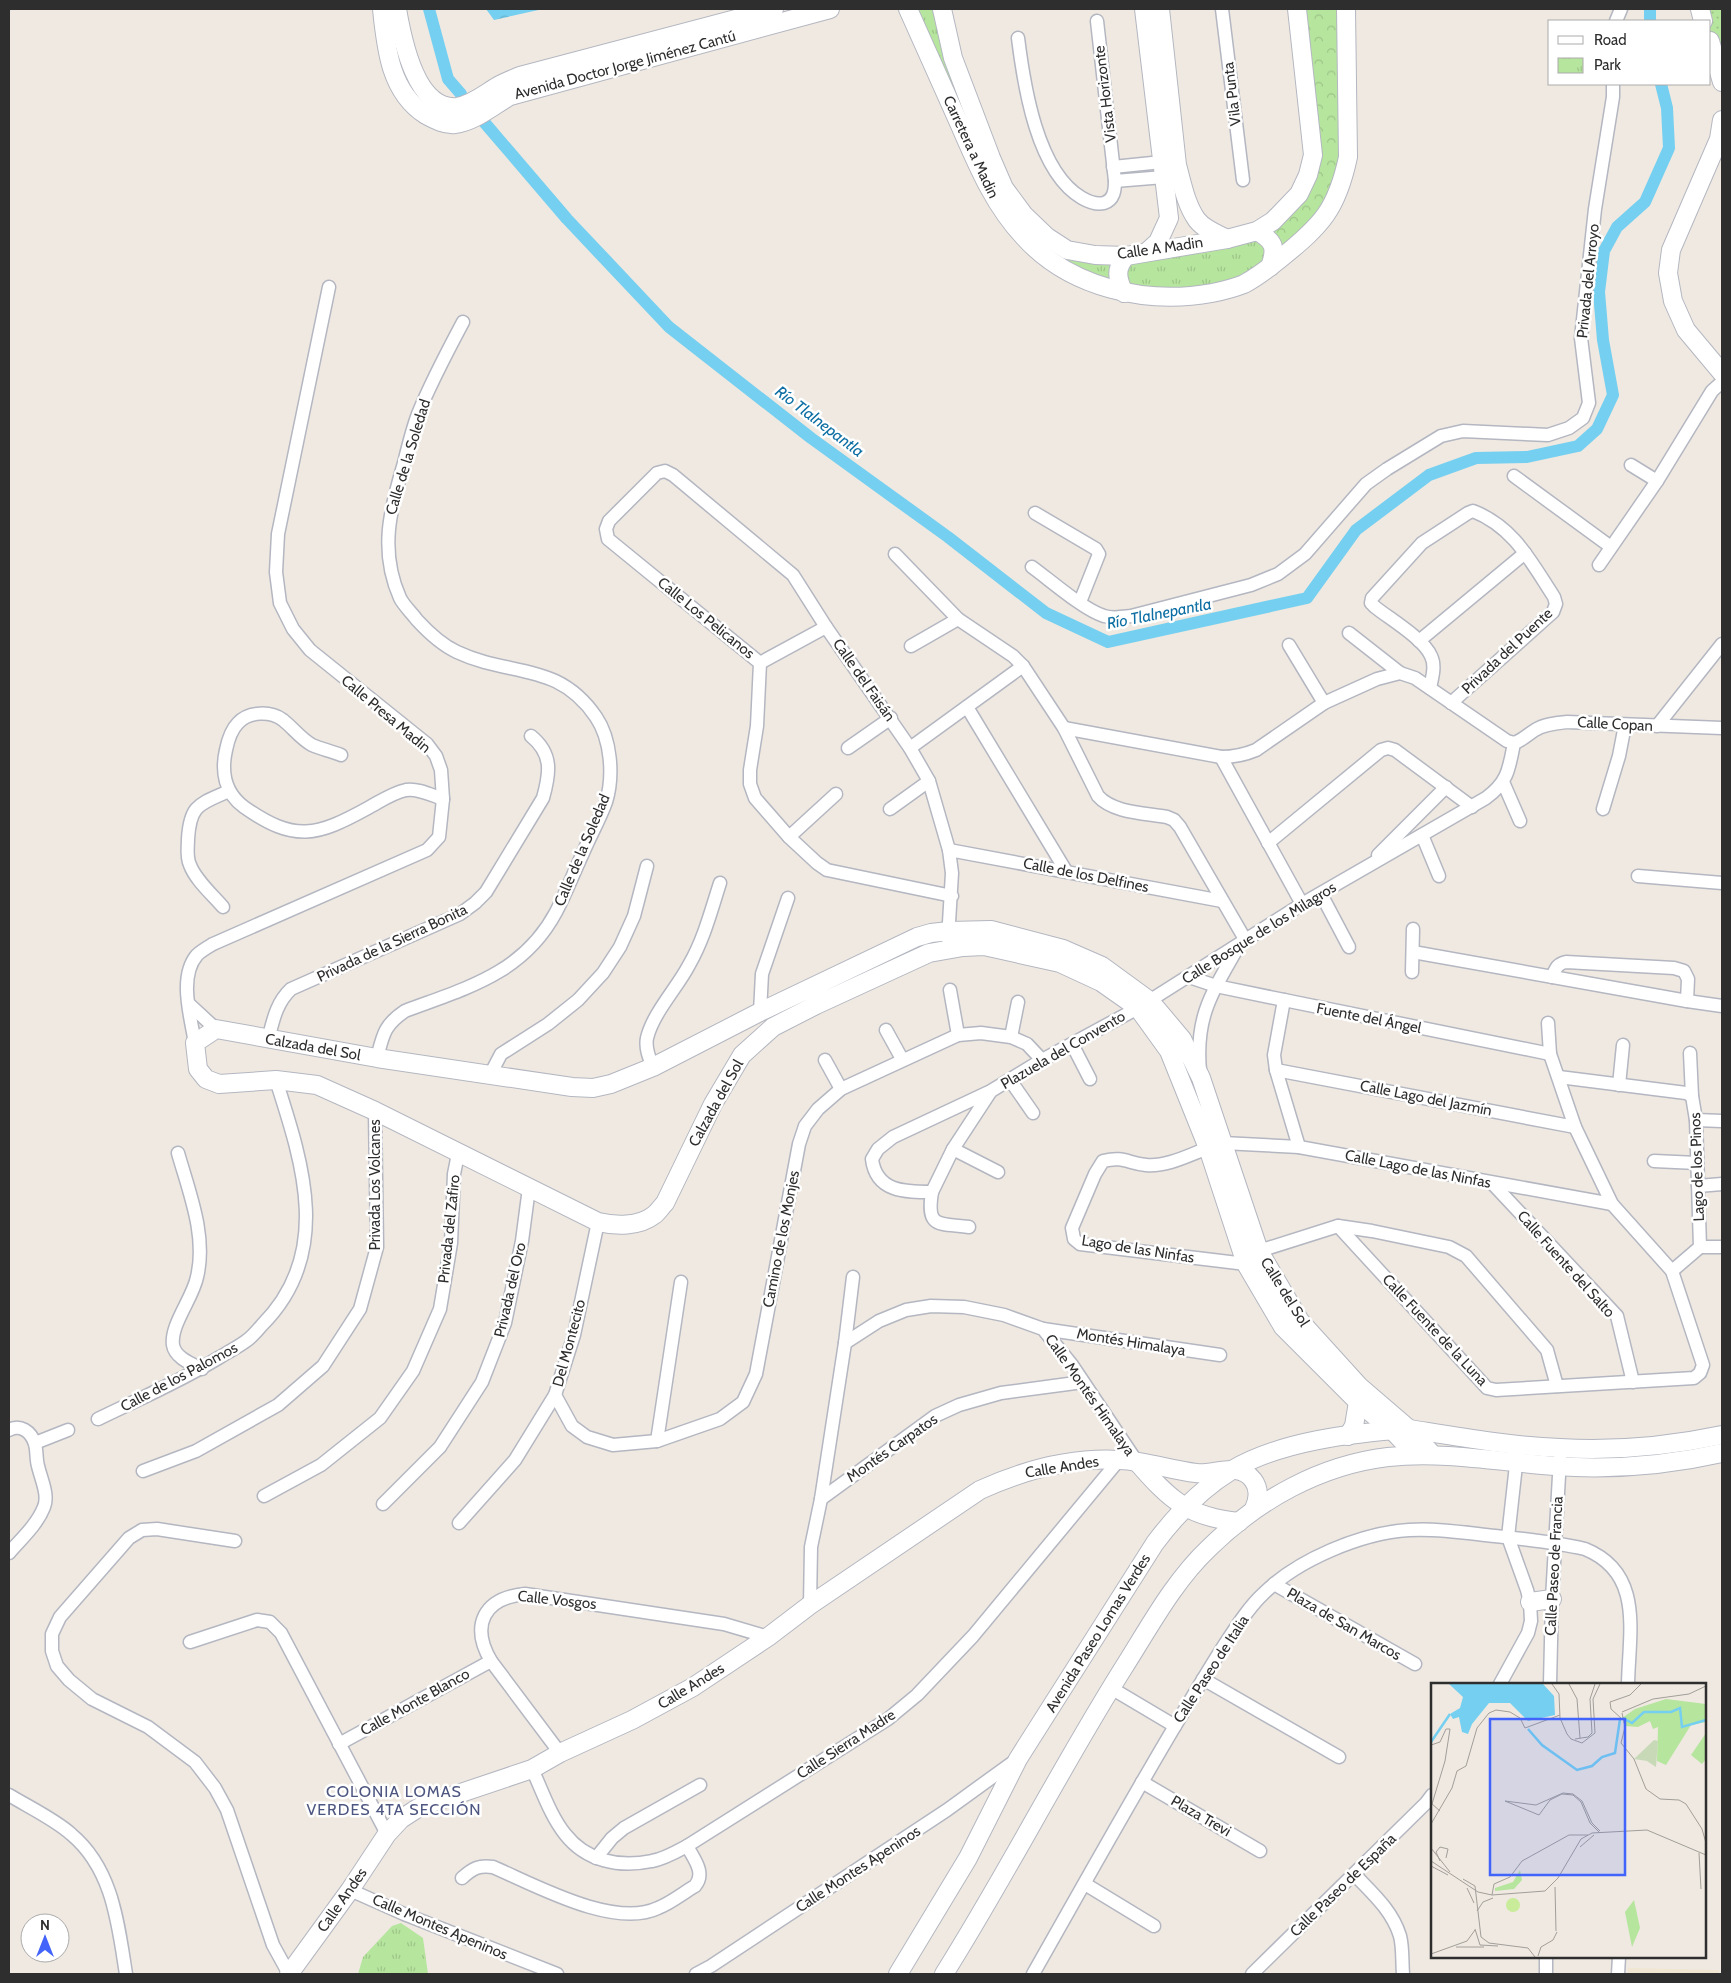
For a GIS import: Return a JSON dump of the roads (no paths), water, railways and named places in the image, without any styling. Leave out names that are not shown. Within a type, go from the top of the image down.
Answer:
[{"type":"main road","name":"Avenida Doctor Jorge Jiménez Cantú","points":[[382,9],[389,62],[398,83],[410,101],[421,112],[444,123],[456,124],[473,118],[481,105],[520,76],[774,9]]},
{"type":"main road","name":"Avenida Doctor Jorge Jiménez Cantú","points":[[397,9],[402,36],[415,74],[429,96],[446,106],[457,107],[481,105],[830,9]]},
{"type":"main road","name":"Carretera a Madin","points":[[908,9],[988,187],[1005,215],[1042,256],[1091,282],[1124,293],[1180,298],[1224,290],[1244,284],[1270,267],[1300,243],[1322,222],[1336,200],[1344,179],[1348,157],[1346,9]]},
{"type":"main road","name":"Calle A Madin","points":[[942,9],[953,58],[990,158],[1004,188],[1020,209],[1047,237],[1067,250],[1094,255],[1126,256],[1227,239],[1257,230],[1272,221],[1299,194],[1308,175],[1314,155],[1297,9]]},
{"type":"main road","points":[[1144,9],[1169,218],[1158,242],[1147,252]]},
{"type":"main road","points":[[1160,9],[1177,165],[1183,186],[1197,221],[1207,229],[1227,239]]},
{"type":"main road","points":[[1711,44],[1722,82]]},
{"type":"main road","points":[[1722,120],[1719,139],[1671,250],[1668,273],[1673,301],[1686,330],[1722,373]]},
{"type":"main road","points":[[1257,230],[1269,238],[1272,244],[1274,254],[1270,267]]},
{"type":"main road","points":[[1124,293],[1117,279],[1117,271],[1119,264],[1126,256]]},
{"type":"main road","name":"Calzada del Sol","points":[[216,1029],[268,1040],[376,1058],[572,1087],[594,1088],[612,1084],[653,1067],[760,1012],[917,937],[931,933],[970,929],[991,930],[1063,949],[1102,966],[1182,1039],[1201,1078],[1216,1146]]},
{"type":"main road","name":"Calzada del Sol","points":[[195,1043],[198,1069],[206,1079],[219,1084],[276,1080],[317,1084],[598,1222],[610,1225],[643,1222],[654,1215],[665,1203],[713,1104],[742,1055],[773,1027],[913,959],[946,950],[984,946],[1060,963],[1144,1004],[1216,1146]]},
{"type":"main road","points":[[195,1043],[216,1029]]},
{"type":"main road","name":"Calle del Sol","points":[[1216,1146],[1260,1251],[1300,1321],[1424,1455]]},
{"type":"main road","name":"Calle del Sol","points":[[1216,1146],[1246,1264],[1283,1327],[1358,1402],[1400,1430]]},
{"type":"main road","points":[[1348,1436],[1354,1426],[1358,1402]]},
{"type":"main road","points":[[1400,1430],[1518,1445],[1561,1448],[1632,1447],[1722,1435]]},
{"type":"main road","name":"Avenida Paseo Lomas Verdes","points":[[898,1974],[968,1858],[1018,1759],[1168,1525],[1205,1489],[1233,1470],[1267,1455],[1304,1443],[1400,1430]]},
{"type":"main road","points":[[1453,1456],[1456,1437]]},
{"type":"main road","points":[[944,1974],[983,1912],[1111,1688],[1164,1604],[1187,1572],[1208,1548],[1254,1509],[1282,1492],[1312,1478],[1350,1464],[1389,1457],[1453,1456],[1559,1466],[1621,1466],[1689,1460],[1722,1453]]},
{"type":"main road","name":"Calle Andes","points":[[289,1974],[350,1890],[387,1834],[401,1819],[418,1808],[532,1769],[560,1753],[632,1720],[693,1688],[768,1637],[810,1605],[980,1490],[1007,1478],[1038,1468],[1068,1463],[1119,1460],[1137,1462]]},
{"type":"main road","name":"Calle Montés Himalaya","points":[[1137,1462],[1199,1473],[1233,1470]]},
{"type":"main road","name":"Calle Montés Himalaya","points":[[1137,1462],[1156,1484],[1185,1508],[1211,1518],[1239,1522]]},
{"type":"main road","points":[[1233,1470],[1246,1474],[1255,1484],[1258,1496],[1254,1509]]},
{"type":"main road","points":[[1530,1602],[1552,1600]]},
{"type":"street","name":"Vila Punta","points":[[1222,9],[1242,180]]},
{"type":"street","name":"Vista Horizonte","points":[[1018,38],[1028,100],[1037,133],[1051,164],[1062,182],[1074,194],[1096,204],[1105,203],[1115,192],[1115,181],[1097,21]]},
{"type":"street","name":"Privada del Arroyo","points":[[1032,567],[1080,602],[1103,616],[1116,618],[1131,616],[1251,585],[1278,574],[1305,554],[1366,484],[1441,436],[1463,431],[1548,435],[1569,428],[1583,418],[1589,403],[1581,338],[1595,209],[1614,96],[1614,85]]},
{"type":"street","points":[[1114,167],[1163,170]]},
{"type":"street","points":[[1115,181],[1163,170]]},
{"type":"street","name":"Calle Presa Madin","points":[[190,1005],[186,988],[188,971],[197,955],[213,944],[427,850],[439,837],[442,799],[441,770],[436,756],[427,744],[310,650],[292,629],[280,603],[276,572],[278,534],[329,287]]},
{"type":"street","name":"Calle de la Soledad","points":[[376,1058],[386,1027],[394,1018],[405,1011],[481,982],[501,972],[522,956],[540,937],[556,913],[606,802],[610,779],[603,727],[585,701],[565,685],[540,674],[492,663],[456,652],[426,630],[401,600],[389,568],[387,530],[392,501],[418,416],[463,322]]},
{"type":"street","points":[[1599,564],[1657,481],[1712,391],[1722,382]]},
{"type":"street","points":[[1631,466],[1657,481]]},
{"type":"street","name":"Calle Los Pelicanos","points":[[665,472],[657,473],[609,521],[606,529],[608,539],[760,663],[757,726],[750,770],[750,784],[755,798],[789,837],[827,870],[952,896]]},
{"type":"street","name":"Calle del Faisán","points":[[665,472],[673,475],[793,575],[826,627],[910,748],[929,781],[949,850],[952,896],[946,950]]},
{"type":"street","points":[[1514,476],[1611,548]]},
{"type":"street","name":"Privada del Puente","points":[[1419,641],[1374,607],[1371,603],[1372,598],[1422,543],[1473,511],[1498,525],[1512,536],[1554,597],[1556,604],[1553,612],[1451,703]]},
{"type":"street","points":[[1035,513],[1096,549],[1099,554],[1080,602]]},
{"type":"street","points":[[1430,688],[1433,672],[1431,656],[1419,641],[1525,553]]},
{"type":"street","points":[[896,554],[958,619],[1014,656],[1023,666],[1064,728],[1098,796],[1104,803],[1115,808],[1167,817],[1174,820],[1180,827],[1222,901],[1242,943],[1216,986],[1205,1009],[1199,1051],[1201,1078]]},
{"type":"street","points":[[911,646],[958,619]]},
{"type":"street","points":[[760,663],[826,627]]},
{"type":"street","points":[[1349,633],[1400,673],[1415,678],[1506,741],[1514,743],[1510,764],[1503,782],[1520,821]]},
{"type":"street","points":[[1657,726],[1722,644]]},
{"type":"street","points":[[1289,645],[1324,703]]},
{"type":"street","points":[[910,748],[1023,666]]},
{"type":"street","points":[[1064,728],[1221,757],[1244,755],[1256,750],[1324,703],[1377,679],[1400,673]]},
{"type":"street","points":[[967,707],[1066,871]]},
{"type":"street","points":[[341,755],[312,744],[282,719],[267,714],[252,714],[238,722],[230,735],[224,760],[224,778],[229,791],[239,804],[282,829],[301,832],[319,831],[338,824],[394,793],[408,790],[422,791],[442,799]]},
{"type":"street","points":[[848,748],[890,718]]},
{"type":"street","name":"Calle Copan","points":[[1514,743],[1523,740],[1535,729],[1548,724],[1567,722],[1625,726],[1722,728]]},
{"type":"street","points":[[1603,809],[1619,756],[1625,726]]},
{"type":"street","name":"Privada de la Sierra Bonita","points":[[268,1040],[276,1009],[282,997],[291,989],[460,914],[476,904],[486,892],[543,798],[548,781],[549,762],[542,745],[531,736]]},
{"type":"street","points":[[1268,843],[1381,750],[1388,748],[1395,750],[1472,806]]},
{"type":"street","points":[[1221,757],[1302,904]]},
{"type":"street","points":[[890,809],[929,781]]},
{"type":"street","name":"Calle Bosque de los Milagros","points":[[1144,1004],[1302,904],[1472,806],[1496,791],[1503,782]]},
{"type":"street","name":"Calle Bosque de los Milagros","points":[[1368,866],[1446,787]]},
{"type":"street","points":[[223,907],[189,864],[189,822],[198,806],[229,791]]},
{"type":"street","points":[[789,837],[836,794]]},
{"type":"street","points":[[1422,835],[1439,876]]},
{"type":"street","name":"Calle de los Delfines","points":[[949,850],[1222,901]]},
{"type":"street","points":[[490,1075],[501,1054],[548,1024],[571,1006],[603,973],[620,947],[634,916],[647,866]]},
{"type":"street","points":[[1638,876],[1722,883]]},
{"type":"street","points":[[653,1067],[647,1053],[647,1039],[653,1023],[690,965],[702,940],[720,883]]},
{"type":"street","points":[[1321,894],[1349,947]]},
{"type":"street","points":[[760,1012],[762,974],[788,898]]},
{"type":"street","points":[[1412,972],[1413,929]]},
{"type":"street","points":[[1413,952],[1722,1006]]},
{"type":"street","points":[[1552,977],[1560,963],[1566,962],[1674,968],[1684,971],[1688,979],[1687,1001]]},
{"type":"street","name":"Fuente del Ángel","points":[[1189,977],[1216,986],[1550,1054]]},
{"type":"street","points":[[950,990],[958,1035]]},
{"type":"street","points":[[1284,1000],[1274,1055],[1276,1070],[1299,1147]]},
{"type":"street","points":[[1011,1037],[1018,1002]]},
{"type":"street","name":"Plazuela del Convento","points":[[932,1192],[953,1149],[991,1091],[1042,1060],[1144,1004]]},
{"type":"street","points":[[190,1005],[216,1029]]},
{"type":"street","name":"Calzada del Sol","points":[[190,1005],[195,1043]]},
{"type":"street","points":[[1548,1023],[1550,1054],[1576,1127],[1612,1204],[1672,1271],[1700,1247],[1722,1247]]},
{"type":"street","points":[[886,1030],[902,1059]]},
{"type":"street","name":"Camino de los Monjes","points":[[555,1395],[572,1426],[587,1437],[613,1444],[657,1441],[720,1419],[742,1402],[756,1374],[799,1144],[805,1126],[818,1109],[841,1089],[902,1059],[958,1035],[981,1033],[1011,1037],[1026,1044],[1042,1060]]},
{"type":"street","points":[[1072,1044],[1090,1080]]},
{"type":"street","points":[[1619,1084],[1623,1045]]},
{"type":"street","points":[[1690,1053],[1692,1096]]},
{"type":"street","points":[[825,1060],[841,1089]]},
{"type":"street","name":"Calle Lago del Jazmín","points":[[1276,1070],[1576,1127]]},
{"type":"street","name":"Lago de los Pinos","points":[[1559,1077],[1686,1093],[1692,1096],[1696,1120],[1700,1247]]},
{"type":"street","name":"Calle de los Palomos","points":[[98,1419],[202,1368],[246,1341],[277,1310],[298,1272],[306,1240],[306,1207],[299,1161],[288,1115],[276,1080]]},
{"type":"street","points":[[1010,1080],[1033,1113]]},
{"type":"street","points":[[969,1227],[938,1223],[931,1217],[929,1209],[932,1192],[896,1189],[883,1183],[873,1169],[872,1159],[878,1149],[894,1137],[991,1091]]},
{"type":"street","name":"Privada Los Volcanes","points":[[144,1471],[196,1451],[278,1405],[323,1366],[360,1309],[378,1247],[375,1112]]},
{"type":"street","points":[[1696,1120],[1722,1121]]},
{"type":"street","name":"Calle Lago de las Ninfas","points":[[1216,1146],[1299,1147],[1612,1204]]},
{"type":"street","name":"Lago de las Ninfas","points":[[1216,1146],[1169,1162],[1148,1165],[1118,1158],[1103,1161],[1094,1174],[1072,1228],[1074,1239],[1080,1244],[1246,1264]]},
{"type":"street","points":[[953,1149],[998,1172]]},
{"type":"street","points":[[178,1153],[195,1211],[199,1248],[198,1277],[172,1335],[173,1348],[182,1358],[202,1368]]},
{"type":"street","name":"Privada del Zafiro","points":[[264,1496],[321,1465],[380,1418],[413,1371],[440,1309],[451,1243],[454,1174],[458,1154]]},
{"type":"street","points":[[1654,1162],[1697,1163]]},
{"type":"street","name":"Calle Fuente del Salto","points":[[1492,1183],[1617,1316],[1633,1382]]},
{"type":"street","points":[[1698,1186],[1722,1184]]},
{"type":"street","name":"Privada del Oro","points":[[383,1504],[440,1447],[482,1382],[505,1323],[522,1241],[529,1188]]},
{"type":"street","name":"Del Montecito","points":[[459,1523],[515,1460],[555,1395],[574,1335],[598,1222]]},
{"type":"street","points":[[1260,1251],[1338,1226],[1449,1247],[1466,1256],[1547,1350],[1557,1386]]},
{"type":"street","name":"Calle Fuente de la Luna","points":[[1338,1226],[1487,1388],[1496,1390],[1694,1378],[1700,1373],[1703,1365],[1672,1271]]},
{"type":"street","points":[[810,1605],[812,1546],[845,1343],[853,1277]]},
{"type":"street","points":[[657,1441],[681,1282]]},
{"type":"street","name":"Calle Montés Himalaya","points":[[845,1343],[879,1321],[906,1310],[931,1306],[964,1307],[996,1314],[1043,1329],[1057,1344],[1137,1462]]},
{"type":"street","name":"Montés Himalaya","points":[[1043,1329],[1220,1355]]},
{"type":"street","name":"Montés Carpatos","points":[[821,1499],[935,1416],[959,1405],[1001,1393],[1083,1382]]},
{"type":"street","points":[[9,1430],[16,1427],[23,1428],[29,1433],[35,1443],[36,1460],[45,1492],[45,1506],[38,1520],[9,1553]]},
{"type":"street","points":[[35,1443],[68,1430]]},
{"type":"street","points":[[1501,1683],[1528,1633],[1531,1621],[1530,1602],[1508,1537],[1518,1445]]},
{"type":"street","name":"Calle Paseo de Francia","points":[[1550,1683],[1554,1543],[1561,1448]]},
{"type":"street","name":"Calle Sierra Madre","points":[[532,1769],[553,1814],[565,1834],[584,1852],[596,1858],[622,1864],[653,1861],[687,1846],[888,1719],[917,1695],[973,1636],[1119,1460]]},
{"type":"street","points":[[235,1541],[157,1530],[142,1530],[129,1538],[60,1616],[52,1634],[52,1651],[57,1666],[69,1680],[92,1698],[148,1727],[173,1744],[195,1762],[215,1788],[227,1810],[273,1945],[289,1974]]},
{"type":"street","name":"Calle Paseo de Italia","points":[[1033,1974],[1203,1678],[1239,1623],[1262,1595],[1274,1584],[1295,1570],[1332,1551],[1371,1537],[1389,1533],[1426,1530],[1508,1537],[1585,1549],[1608,1562],[1619,1574],[1626,1586],[1629,1610],[1628,1683]]},
{"type":"street","name":"Plaza de San Marcos","points":[[1274,1584],[1415,1664]]},
{"type":"street","name":"Calle Vosgos","points":[[560,1753],[491,1660],[484,1647],[481,1636],[482,1623],[486,1611],[510,1595],[525,1594],[724,1624],[768,1637]]},
{"type":"street","points":[[190,1642],[256,1620],[270,1622],[281,1633],[387,1834]]},
{"type":"street","name":"Calle Monte Blanco","points":[[339,1744],[491,1660]]},
{"type":"street","points":[[1203,1678],[1339,1758]]},
{"type":"street","points":[[1111,1688],[1175,1726]]},
{"type":"street","name":"Calle Montes Apeninos","points":[[696,1974],[711,1966],[947,1810],[1018,1759]]},
{"type":"street","name":"Plaza Trevi","points":[[1142,1782],[1260,1850]]},
{"type":"street","points":[[596,1858],[612,1838],[624,1828],[700,1785]]},
{"type":"street","points":[[9,1795],[71,1833],[88,1850],[102,1874],[115,1906],[126,1974]]},
{"type":"street","name":"Calle Paseo de España","points":[[1252,1974],[1430,1801]]},
{"type":"street","points":[[462,1878],[473,1868],[481,1866],[494,1867],[591,1909],[621,1913],[644,1912],[657,1909],[699,1882],[698,1868],[687,1846]]},
{"type":"street","points":[[1354,1874],[1383,1904],[1393,1919],[1400,1937],[1402,1974]]},
{"type":"street","points":[[1085,1884],[1154,1926]]},
{"type":"street","name":"Calle Montes Apeninos","points":[[350,1890],[404,1914],[557,1974]]},
{"type":"street","points":[[1546,1958],[1546,1974]]},
{"type":"street","points":[[1618,1974],[1619,1958]]},
{"type":"water","points":[[486,9],[543,9],[494,20]]},
{"type":"waterway","name":"Río Tlalnepantla","points":[[429,9],[448,79],[461,94]]},
{"type":"waterway","name":"Río Tlalnepantla","points":[[1650,9],[1650,20]]},
{"type":"waterway","name":"Río Tlalnepantla","points":[[484,122],[567,219],[669,327],[811,438],[948,537],[1046,613],[1108,642],[1307,598],[1356,530],[1429,475],[1476,458],[1527,457],[1578,446],[1597,429],[1613,395],[1603,340],[1599,292],[1604,251],[1617,227],[1645,202],[1669,148],[1667,108],[1661,85]]},
{"type":"district","name":"COLONIA LOMAS VERDES 4TA SECCIÓN","points":[[394,1800]]}]
